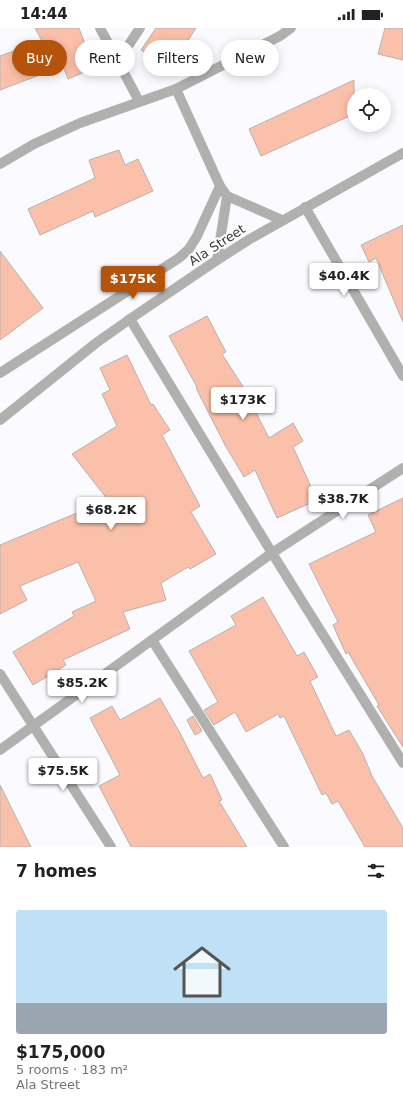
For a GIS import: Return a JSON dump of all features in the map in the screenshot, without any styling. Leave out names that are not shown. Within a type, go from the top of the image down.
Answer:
[{"type":"street","points":[[100,28],[107,40]]},
{"type":"street","points":[[132,40],[140,28]]},
{"type":"street","points":[[0,164],[34,144],[80,123],[176,89],[280,36],[291,28]]},
{"type":"street","points":[[126,76],[140,101]]},
{"type":"street","points":[[176,89],[220,186],[227,196],[282,220]]},
{"type":"street","name":"Ala Street","points":[[0,420],[96,343],[217,260],[282,220],[403,154]]},
{"type":"street","points":[[0,373],[179,258],[189,250],[220,186]]},
{"type":"street","points":[[217,260],[227,196]]},
{"type":"street","points":[[305,208],[403,376]]},
{"type":"street","points":[[130,319],[272,553],[403,763]]},
{"type":"street","points":[[0,750],[272,553],[403,468]]},
{"type":"street","points":[[152,640],[284,847]]},
{"type":"street","points":[[0,674],[111,847]]},
{"type":"building","points":[[35,28],[79,28],[84,40],[75,40],[75,76],[68,79],[67,76],[67,40],[41,40]]},
{"type":"building","points":[[156,28],[196,28],[188,40],[148,40]]},
{"type":"building","points":[[385,28],[403,28],[403,60],[378,54]]},
{"type":"building","points":[[12,52],[12,76],[37,76],[0,90],[0,56]]},
{"type":"building","points":[[354,80],[354,88],[347,88],[347,117],[261,156],[249,129]]},
{"type":"building","points":[[119,150],[125,165],[138,159],[153,191],[95,217],[93,211],[40,235],[28,209],[95,178],[89,160]]},
{"type":"building","points":[[403,225],[403,322],[376,258],[369,262],[361,245]]},
{"type":"building","points":[[0,251],[43,308],[0,340]]},
{"type":"building","points":[[207,316],[226,352],[222,354],[242,385],[269,438],[293,423],[303,441],[293,447],[317,500],[277,518],[255,470],[244,477],[225,445],[196,388],[197,387],[169,336]]},
{"type":"building","points":[[127,355],[151,405],[153,404],[170,430],[162,435],[200,506],[191,512],[216,554],[190,569],[188,567],[161,583],[166,600],[123,612],[130,629],[63,660],[66,665],[33,685],[13,652],[74,616],[72,612],[96,601],[78,562],[20,586],[27,600],[0,614],[0,545],[108,500],[72,454],[117,426],[102,394],[110,390],[100,368]]},
{"type":"building","points":[[403,498],[403,747],[377,706],[379,705],[348,652],[346,654],[333,625],[338,622],[309,564],[376,532],[368,515]]},
{"type":"building","points":[[263,597],[297,656],[304,652],[318,677],[310,681],[336,736],[349,730],[363,754],[372,776],[403,828],[403,847],[365,847],[338,801],[332,804],[326,793],[322,795],[284,716],[280,718],[278,714],[246,732],[235,712],[214,725],[204,710],[218,702],[189,651],[236,625],[231,616]]},
{"type":"building","points":[[160,698],[203,778],[210,774],[222,800],[219,801],[247,847],[131,847],[99,786],[120,775],[90,718],[112,706],[120,720]]},
{"type":"building","points":[[193,716],[202,731],[195,735],[187,720]]},
{"type":"building","points":[[0,785],[31,847],[0,847]]}]
